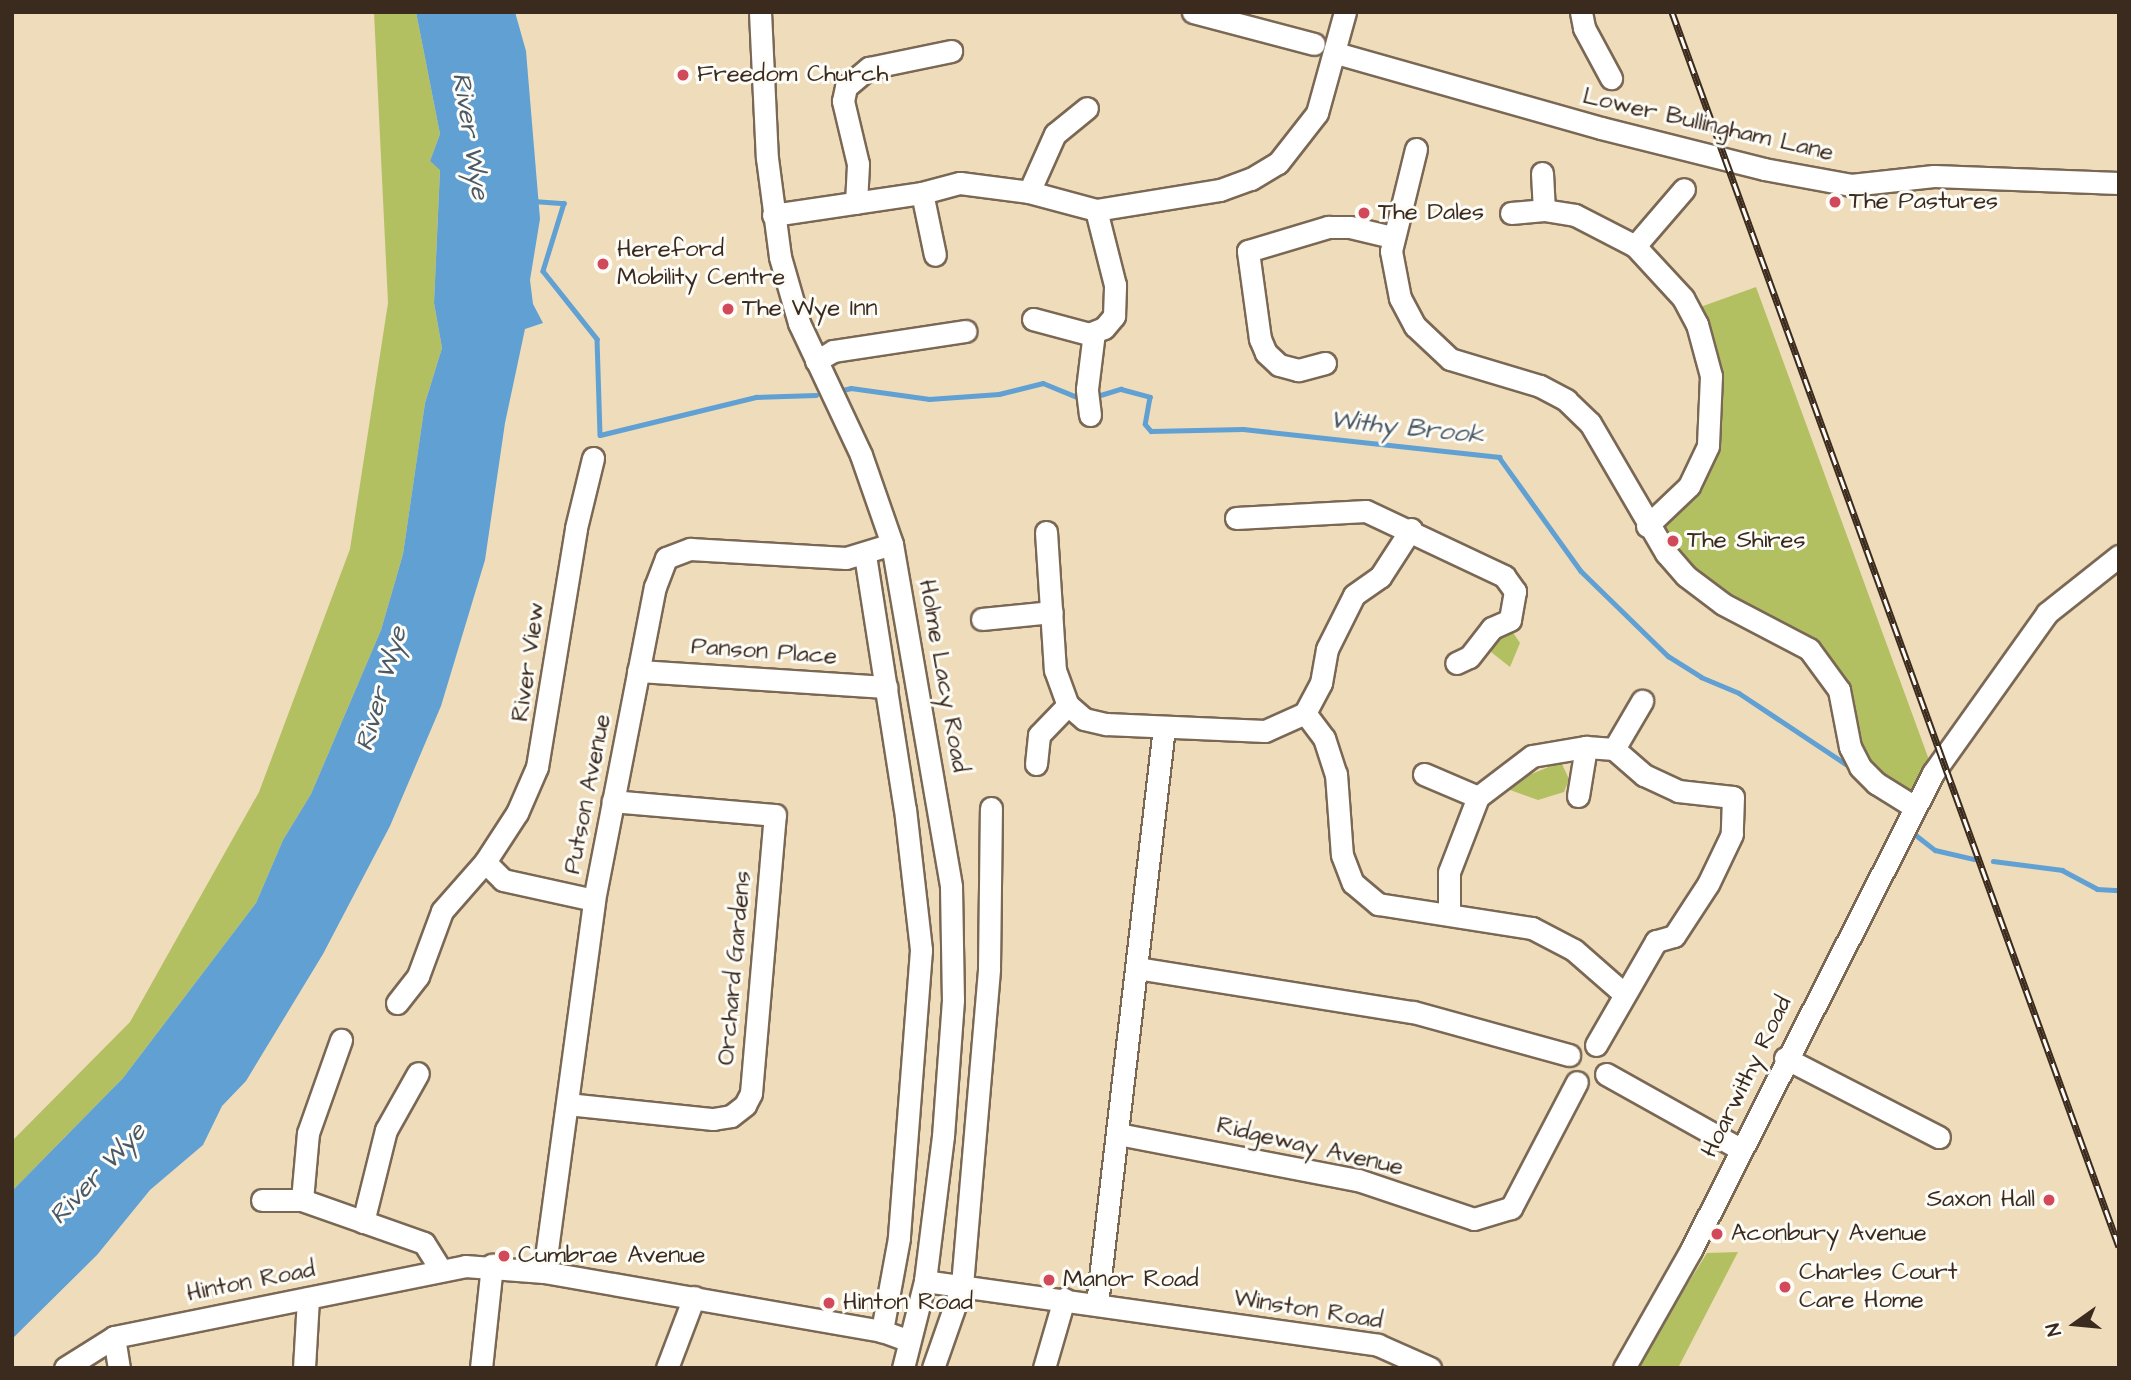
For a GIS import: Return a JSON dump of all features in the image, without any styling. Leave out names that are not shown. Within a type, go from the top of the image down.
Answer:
[{"type":"street","name":"Holme Lacy Road","points":[[760,12],[762,93],[774,215],[790,299],[861,455],[892,544],[940,808],[954,941],[950,1059],[925,1281],[903,1368]]},
{"type":"street","points":[[1194,12],[1314,44]]},
{"type":"street","points":[[774,215],[922,193],[960,183],[1029,192],[1096,210],[1220,190],[1278,163],[1317,113],[1336,53],[1345,12]]},
{"type":"street","points":[[1581,12],[1584,28],[1611,78]]},
{"type":"street","points":[[856,203],[858,164],[844,110],[846,87],[869,68],[951,51]]},
{"type":"street","name":"Lower Bullingham Lane","points":[[1336,53],[1601,128],[1764,169],[1851,185],[1934,176],[2119,183]]},
{"type":"street","points":[[1029,192],[1055,134],[1087,108]]},
{"type":"street","points":[[1416,149],[1392,237],[1400,298],[1432,346],[1450,359],[1540,386],[1566,400],[1590,423],[1647,526],[1686,576],[1723,604],[1809,649],[1839,690],[1850,747],[1860,767],[1876,783],[1913,806]]},
{"type":"street","points":[[1542,173],[1544,210]]},
{"type":"street","points":[[1634,246],[1684,189]]},
{"type":"street","points":[[922,193],[935,256]]},
{"type":"street","points":[[1033,319],[1072,331],[1094,332],[1114,316],[1117,298],[1096,210]]},
{"type":"street","points":[[1511,213],[1544,210],[1576,215],[1634,246],[1683,298],[1702,339],[1711,389],[1708,446],[1701,466],[1689,486],[1647,526]]},
{"type":"street","points":[[1325,363],[1298,370],[1279,365],[1266,353],[1260,339],[1248,251],[1328,227],[1350,227],[1392,237]]},
{"type":"street","points":[[816,361],[834,352],[966,331]]},
{"type":"street","points":[[1090,415],[1087,389],[1094,332]]},
{"type":"street","name":"River View","points":[[397,1003],[418,976],[442,911],[485,862],[517,813],[537,767],[576,528],[593,458]]},
{"type":"street","points":[[1236,518],[1366,510],[1411,529],[1504,576],[1515,592],[1510,620],[1492,628],[1476,651],[1456,663]]},
{"type":"street","points":[[1046,532],[1055,670],[1068,705],[1084,719],[1164,728],[1265,731],[1305,713],[1321,683],[1327,649],[1354,596],[1380,578],[1411,529]]},
{"type":"street","name":"Putson Avenue","points":[[544,1272],[594,900],[638,671],[660,571],[666,558],[677,551],[865,555],[892,544]]},
{"type":"street","points":[[865,555],[886,687],[921,950],[899,1238],[882,1331]]},
{"type":"street","name":"Hoarwithy Road","points":[[1624,1368],[1691,1251],[1913,806],[2047,614],[2119,556]]},
{"type":"street","points":[[982,619],[1052,612]]},
{"type":"street","name":"Panson Place","points":[[638,671],[886,687]]},
{"type":"street","points":[[1614,749],[1642,701]]},
{"type":"street","points":[[1037,764],[1039,735],[1068,705]]},
{"type":"street","points":[[1305,713],[1324,738],[1336,774],[1342,855],[1353,883],[1378,904],[1532,928],[1574,950],[1622,992]]},
{"type":"street","points":[[1097,1304],[1164,728]]},
{"type":"street","points":[[1449,915],[1449,872],[1478,797],[1532,756],[1586,747],[1614,749],[1644,775],[1678,791],[1733,797],[1732,834],[1708,884],[1674,936],[1656,941],[1622,992],[1596,1045]]},
{"type":"street","points":[[1578,796],[1586,747]]},
{"type":"street","points":[[1424,774],[1478,797]]},
{"type":"street","name":"Orchard Gardens","points":[[567,1104],[713,1119],[731,1116],[744,1105],[751,1093],[775,815],[613,801]]},
{"type":"street","points":[[933,1368],[962,1285],[989,968],[991,808]]},
{"type":"street","points":[[485,862],[503,880],[594,900]]},
{"type":"street","points":[[1137,968],[1413,1012],[1569,1055]]},
{"type":"street","points":[[302,1200],[308,1133],[341,1040]]},
{"type":"street","points":[[1581,1045],[1596,1045],[1607,1059],[1606,1074],[1595,1083],[1577,1082],[1567,1068],[1569,1055],[1581,1045]]},
{"type":"street","points":[[1785,1058],[1940,1137]]},
{"type":"street","points":[[363,1222],[386,1130],[418,1073]]},
{"type":"street","points":[[1606,1074],[1741,1149]]},
{"type":"street","name":"Ridgeway Avenue","points":[[1118,1134],[1358,1180],[1474,1219],[1511,1208],[1524,1190],[1577,1082]]},
{"type":"street","points":[[262,1200],[302,1200],[424,1243],[440,1269]]},
{"type":"street","points":[[481,1368],[492,1265]]},
{"type":"street","name":"Hinton Road","points":[[65,1368],[114,1337],[440,1269],[492,1265],[694,1297],[882,1331],[909,1341]]},
{"type":"street","name":"Winston Road","points":[[925,1281],[1378,1345],[1430,1368]]},
{"type":"street","points":[[667,1368],[694,1297]]},
{"type":"street","points":[[304,1368],[308,1298]]},
{"type":"street","points":[[1044,1368],[1064,1299]]},
{"type":"street","points":[[114,1337],[119,1368]]},
{"type":"green space","points":[[374,12],[416,12],[440,134],[430,161],[440,169],[434,303],[442,348],[425,403],[403,554],[381,630],[311,794],[283,840],[256,903],[123,1078],[12,1191],[12,1141],[130,1022],[259,792],[350,549],[388,303]]},
{"type":"green space","points":[[1756,287],[1932,768],[1913,806],[1868,770],[1828,664],[1723,604],[1647,523],[1689,483],[1712,382],[1692,310]]},
{"type":"green space","points":[[1510,628],[1520,643],[1510,667],[1491,652],[1493,637]]},
{"type":"green space","points":[[1561,762],[1569,779],[1564,792],[1538,800],[1510,790],[1524,777]]},
{"type":"green space","points":[[1738,1252],[1678,1368],[1635,1368],[1707,1253]]},
{"type":"water","name":"River Wye","points":[[416,12],[515,12],[526,51],[540,219],[530,280],[533,304],[543,323],[525,329],[505,423],[485,560],[441,706],[390,826],[323,954],[246,1081],[222,1106],[203,1145],[150,1190],[97,1255],[12,1339],[12,1191],[123,1078],[256,903],[283,840],[311,794],[381,630],[403,554],[425,403],[442,348],[434,303],[440,170],[430,161],[440,134]]},
{"type":"waterway","points":[[533,201],[564,203],[543,271],[597,339],[600,435],[756,397],[816,395]]},
{"type":"waterway","name":"Withy Brook","points":[[839,391],[851,388],[929,399],[999,394],[1043,383],[1082,399]]},
{"type":"waterway","name":"Withy Brook","points":[[1094,397],[1121,389],[1150,397],[1145,424],[1151,431],[1243,429],[1499,457],[1581,571],[1668,656],[1701,677],[1739,693],[1846,764]]},
{"type":"waterway","points":[[1912,832],[1935,850],[1974,859]]},
{"type":"waterway","points":[[1993,861],[2062,870],[2097,889],[2119,890]]},
{"type":"railway","points":[[1672,12],[2119,1247]]},
{"type":"place","name":"Freedom Church","points":[[683,75]]},
{"type":"place","name":"The Pastures","points":[[1835,202]]},
{"type":"place","name":"The Dales","points":[[1364,213]]},
{"type":"place","name":"Hereford Mobility Centre","points":[[603,264]]},
{"type":"place","name":"The Wye Inn","points":[[728,309]]},
{"type":"place","name":"The Shires","points":[[1673,541]]},
{"type":"place","name":"Saxon Hall","points":[[2049,1200]]},
{"type":"place","name":"Aconbury Avenue","points":[[1717,1234]]},
{"type":"place","name":"Cumbrae Avenue","points":[[504,1256]]},
{"type":"place","name":"Manor Road","points":[[1049,1280]]},
{"type":"place","name":"Charles Court Care Home","points":[[1785,1287]]},
{"type":"place","name":"Hinton Road","points":[[829,1303]]}]
